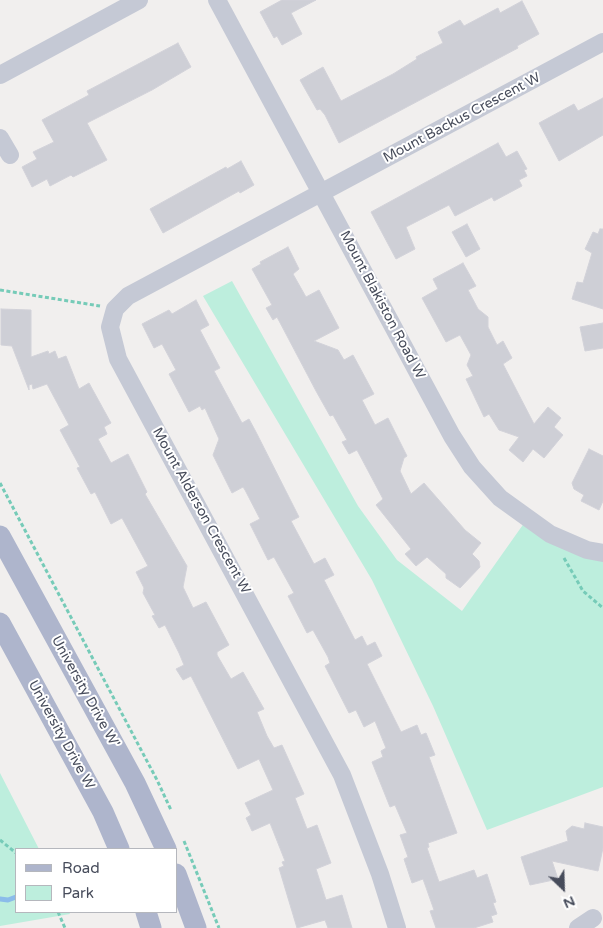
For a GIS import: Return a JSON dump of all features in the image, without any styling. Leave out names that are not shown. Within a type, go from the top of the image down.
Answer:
[{"type":"main road","name":"University Drive W'","points":[[0,536],[135,783],[166,848]]},
{"type":"main road","points":[[0,542],[26,585]]},
{"type":"main road","name":"University Drive W","points":[[0,623],[103,812],[119,848]]},
{"type":"main road","points":[[178,879],[196,928]]},
{"type":"main road","points":[[146,913],[151,928]]},
{"type":"street","points":[[0,75],[139,0]]},
{"type":"street","name":"Mount Blakiston Road W","points":[[217,0],[452,436],[472,467],[500,498],[550,534],[587,550],[603,554]]},
{"type":"street","name":"Mount Backus Crescent W","points":[[322,193],[603,42]]},
{"type":"street","points":[[0,138],[10,155]]},
{"type":"street","points":[[115,309],[128,296],[322,193]]},
{"type":"street","name":"Mount Alderson Crescent W","points":[[115,309],[110,327],[118,359],[342,775],[380,874],[397,928]]},
{"type":"street","points":[[578,928],[593,918]]},
{"type":"path","points":[[0,290],[115,309]]},
{"type":"path","points":[[550,534],[583,591],[603,608]]},
{"type":"path","points":[[0,840],[15,852]]},
{"type":"path","points":[[58,913],[65,928]]},
{"type":"green space","points":[[232,281],[358,506],[397,560],[462,611],[527,519],[603,553],[603,787],[487,830],[433,706],[372,580],[203,296]]},
{"type":"green space","points":[[0,773],[38,848],[15,848],[15,913],[70,914],[0,926]]},
{"type":"building","points":[[282,0],[316,0],[291,13],[302,34],[282,45],[277,36],[274,38],[260,12]]},
{"type":"building","points":[[522,1],[539,34],[517,46],[518,48],[339,143],[325,115],[320,109],[317,110],[300,80],[323,67],[341,101],[393,74],[417,59],[416,57],[443,43],[438,32],[460,20],[464,26],[498,8],[500,13]]},
{"type":"building","points":[[178,43],[191,67],[152,90],[87,123],[107,160],[50,186],[47,179],[32,187],[22,167],[37,159],[33,152],[54,142],[42,120],[89,95],[87,91]]},
{"type":"building","points":[[603,98],[603,135],[559,161],[539,123],[574,104],[578,111]]},
{"type":"building","points":[[498,143],[506,157],[517,151],[527,169],[524,170],[527,176],[519,180],[522,186],[494,201],[492,197],[455,216],[449,205],[406,227],[415,249],[396,259],[371,212]]},
{"type":"building","points":[[241,161],[254,185],[240,193],[239,191],[163,233],[150,209],[226,167],[227,169]]},
{"type":"building","points":[[467,224],[480,249],[466,257],[452,232]]},
{"type":"building","points":[[600,229],[603,229],[603,309],[572,299],[577,282],[583,283],[592,253],[585,249],[593,232],[598,234]]},
{"type":"building","points":[[288,247],[299,269],[293,274],[306,297],[319,290],[339,328],[314,341],[338,350],[344,360],[353,355],[374,394],[362,400],[375,425],[388,418],[407,456],[404,458],[400,471],[411,494],[424,483],[465,530],[481,543],[472,554],[479,561],[480,567],[460,588],[446,578],[446,574],[427,557],[416,566],[405,554],[411,549],[376,505],[383,499],[357,450],[349,454],[342,442],[347,440],[333,415],[330,416],[277,317],[273,320],[266,308],[272,305],[252,269],[261,264],[260,262]]},
{"type":"building","points":[[463,263],[476,286],[468,290],[478,309],[488,317],[488,327],[497,345],[503,341],[512,358],[503,364],[534,424],[548,407],[561,418],[554,427],[563,435],[544,458],[533,449],[523,462],[509,450],[519,437],[499,430],[489,414],[484,417],[466,379],[473,376],[467,365],[471,355],[460,335],[446,342],[422,298],[438,289],[433,279]]},
{"type":"building","points":[[196,300],[209,325],[200,330],[220,368],[214,371],[242,423],[249,419],[256,432],[299,517],[291,521],[314,564],[325,558],[334,575],[324,580],[355,640],[362,636],[367,646],[375,642],[382,656],[367,664],[401,732],[417,725],[421,735],[426,733],[435,755],[429,757],[457,833],[428,843],[429,847],[427,848],[439,882],[474,870],[477,878],[487,874],[496,902],[493,903],[497,914],[491,916],[493,922],[474,928],[436,928],[430,911],[434,910],[423,879],[412,883],[404,859],[408,857],[400,835],[407,833],[395,805],[390,807],[372,762],[383,757],[381,751],[386,748],[375,721],[364,727],[356,710],[349,713],[325,666],[330,663],[328,657],[313,630],[307,633],[288,596],[294,593],[274,557],[268,560],[250,524],[260,519],[245,490],[243,487],[232,493],[213,455],[219,439],[205,408],[202,410],[200,406],[189,412],[169,374],[176,370],[162,344],[154,348],[142,324],[169,310],[172,314]]},
{"type":"building","points":[[1,309],[31,310],[31,357],[48,351],[49,354],[55,351],[58,359],[66,356],[79,389],[89,383],[111,423],[104,427],[107,434],[98,439],[111,463],[128,454],[147,492],[145,494],[187,566],[183,587],[193,608],[206,602],[229,645],[217,652],[217,655],[231,679],[243,672],[264,709],[257,712],[267,736],[274,748],[282,745],[304,794],[295,798],[307,829],[317,825],[331,863],[316,869],[326,900],[342,895],[352,928],[328,928],[325,920],[297,928],[279,868],[284,866],[282,862],[285,861],[270,823],[252,831],[246,818],[251,815],[245,803],[273,790],[259,759],[238,769],[191,676],[183,680],[176,669],[184,665],[165,625],[159,628],[152,616],[155,615],[143,593],[144,588],[136,572],[148,566],[122,518],[111,524],[95,492],[91,494],[77,468],[80,467],[60,430],[69,425],[47,384],[33,389],[32,384],[29,385],[29,390],[12,346],[1,345]]},
{"type":"building","points":[[603,323],[603,348],[585,351],[580,327]]},
{"type":"building","points":[[589,449],[603,456],[603,501],[599,510],[581,501],[584,495],[574,489],[572,483]]},
{"type":"building","points":[[585,823],[603,827],[603,848],[598,871],[552,861],[558,879],[530,885],[521,857],[568,841],[566,831],[572,826],[584,829]]},
{"type":"waterway","points":[[0,899],[8,900],[15,897]]}]
